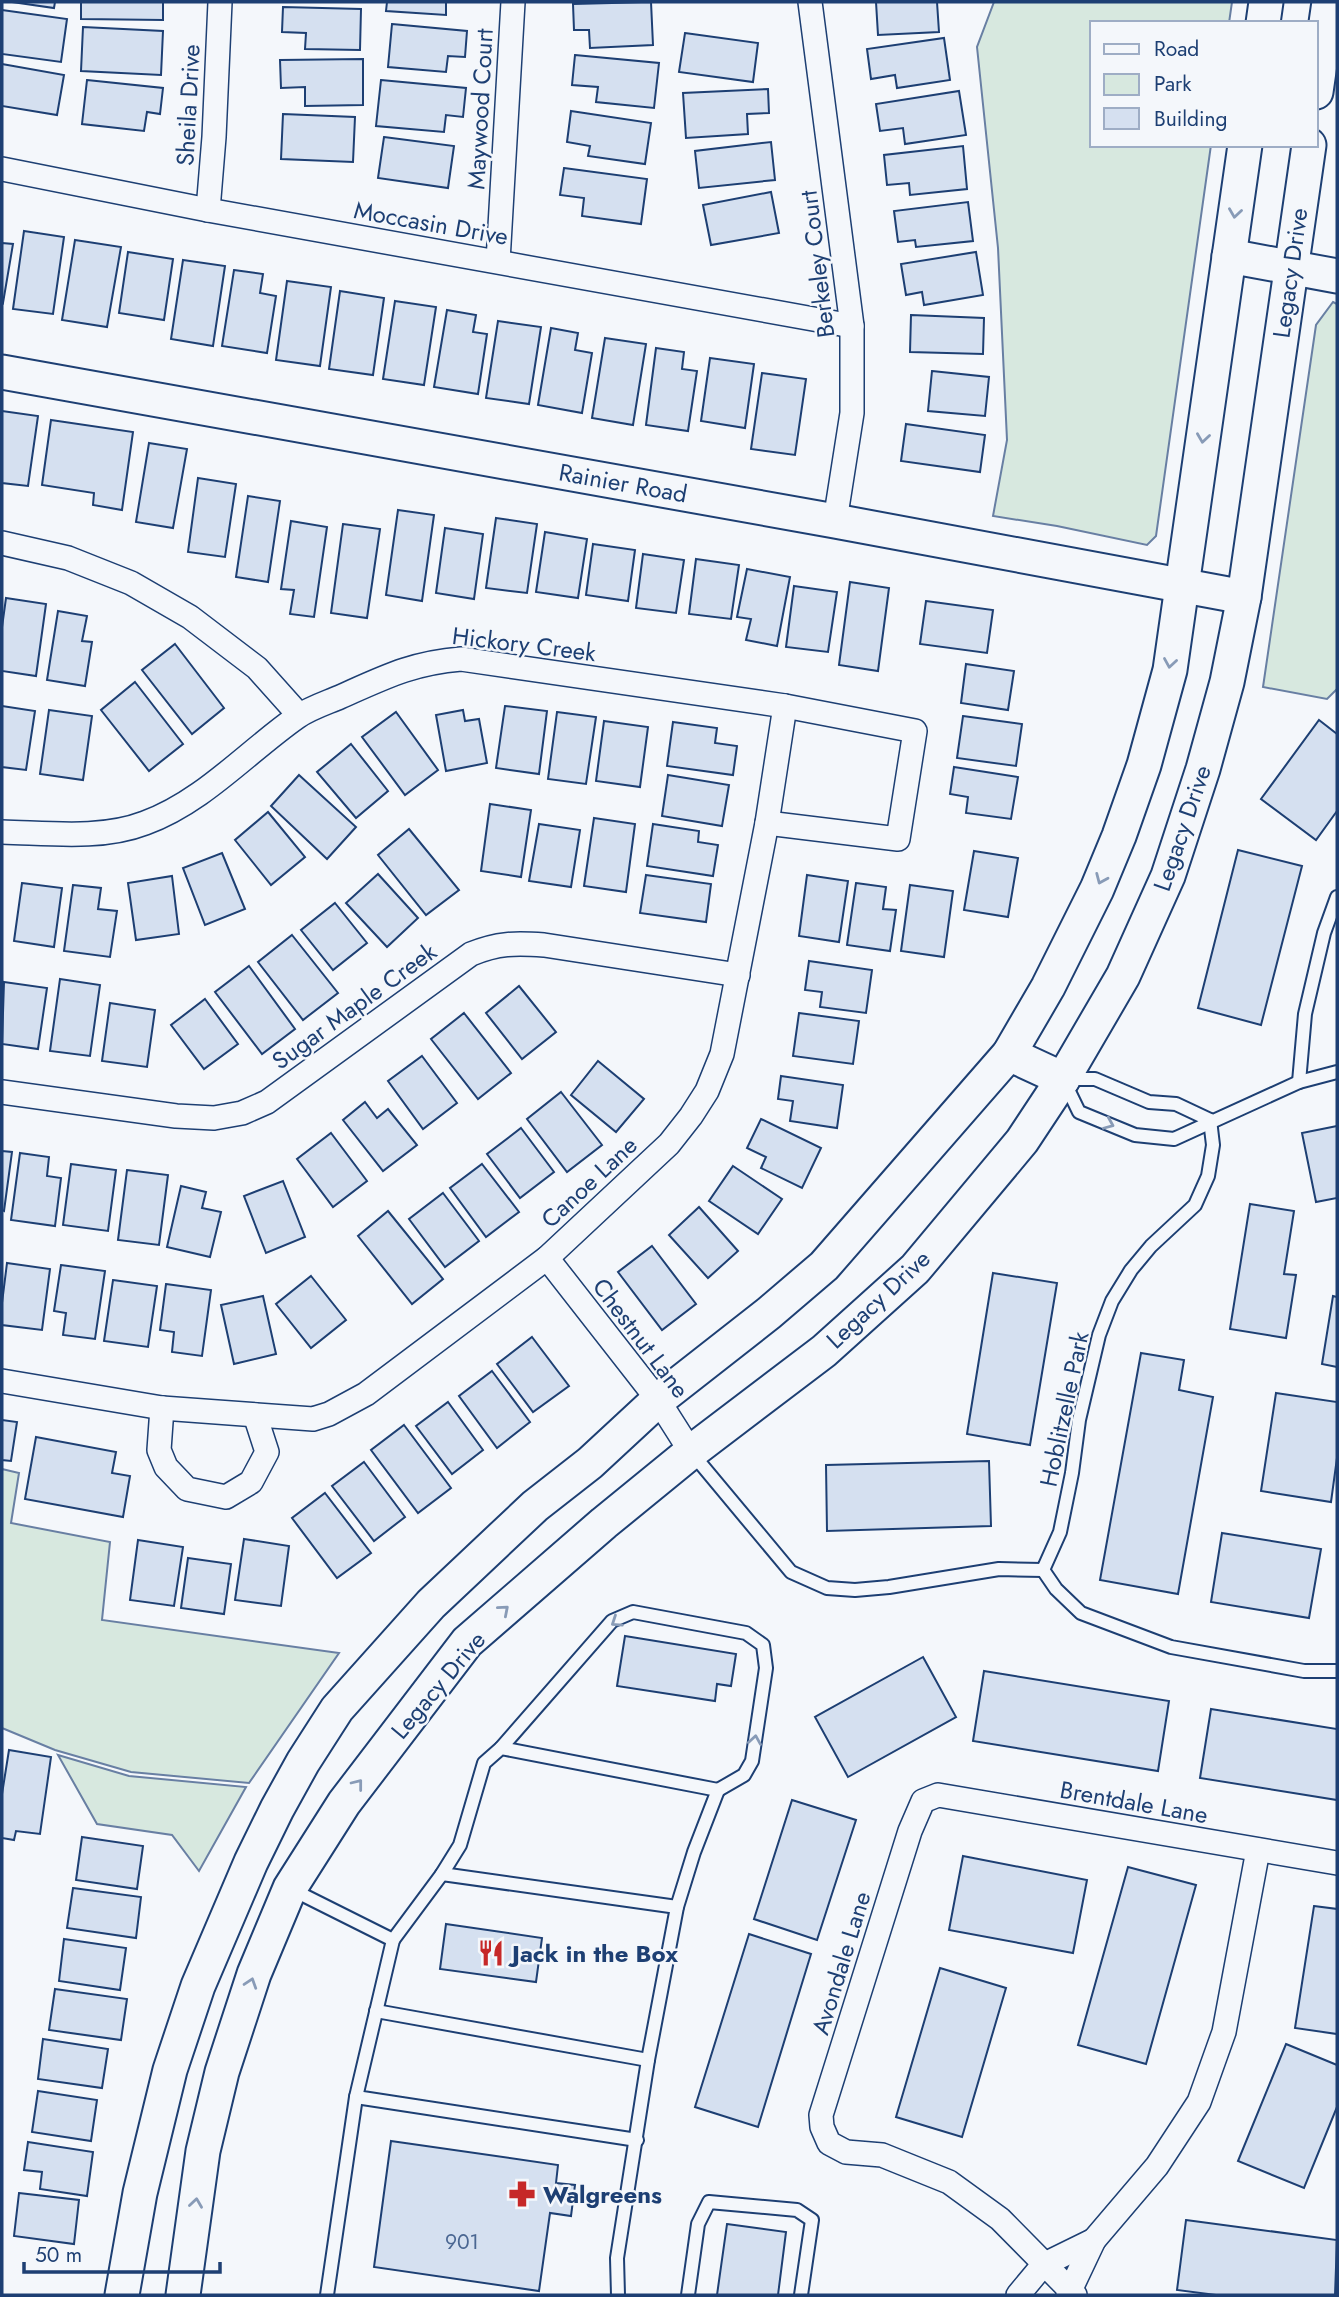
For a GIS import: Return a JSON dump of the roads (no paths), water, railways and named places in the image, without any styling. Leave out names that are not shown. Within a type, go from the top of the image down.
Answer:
[{"type":"main road","points":[[1262,21],[1266,2]]},
{"type":"main road","points":[[1318,78],[1329,2]]},
{"type":"main road","points":[[122,2295],[140,2193],[170,2070],[198,1986],[251,1862],[303,1762],[337,1709],[431,1604],[535,1506],[590,1463],[659,1400],[824,1266],[1009,1054],[1048,987],[1097,889],[1119,836],[1144,765],[1170,670],[1245,147]]},
{"type":"main road","name":"Legacy Drive","points":[[183,2295],[203,2151],[222,2072],[254,1973],[290,1888],[344,1803],[467,1642],[604,1523],[691,1452],[824,1351],[915,1269],[1021,1141],[1063,1079],[1122,976],[1168,876],[1203,769],[1227,682],[1244,597],[1309,147]]},
{"type":"main road","points":[[1228,256],[1337,276]]},
{"type":"main road","name":"Rainier Road","points":[[2,372],[1244,597]]},
{"type":"main road","points":[[1009,1054],[1063,1079]]},
{"type":"main road","points":[[251,1862],[290,1888]]},
{"type":"street","name":"Sheila Drive","points":[[208,210],[220,2]]},
{"type":"street","name":"Maywood Court","points":[[498,261],[513,2]]},
{"type":"street","name":"Berkeley Court","points":[[810,2],[852,326],[852,413],[835,521]]},
{"type":"street","name":"Moccasin Drive","points":[[2,169],[208,210],[852,326]]},
{"type":"street","points":[[2,543],[68,558],[131,583],[190,617],[257,668],[299,715]]},
{"type":"street","name":"Hickory Creek","points":[[2,832],[85,833],[118,830],[145,823],[205,790],[299,715],[397,671],[431,661],[461,659],[785,706],[915,731],[898,839],[767,823]]},
{"type":"street","name":"Canoe Lane","points":[[2,1381],[162,1408],[313,1419],[329,1414],[366,1394],[547,1258],[669,1144],[707,1091],[722,1054],[767,823],[785,706]]},
{"type":"street","name":"Sugar Maple Creek","points":[[2,1092],[177,1116],[214,1118],[243,1113],[267,1102],[471,954],[494,945],[544,945],[738,975]]},
{"type":"street","name":"Chestnut Lane","points":[[547,1258],[659,1400],[691,1452]]},
{"type":"street","points":[[162,1408],[159,1450],[166,1467],[187,1489],[226,1496],[251,1482],[267,1452],[255,1415]]},
{"type":"street","name":"Brentdale Lane","points":[[923,1801],[938,1795],[1337,1863]]},
{"type":"street","name":"Avondale Lane","points":[[923,1801],[910,1831],[821,2115],[822,2127],[829,2143],[846,2152],[882,2155],[949,2182],[1000,2219],[1043,2265]]},
{"type":"street","points":[[1043,2265],[1071,2294],[1094,2241],[1157,2166],[1199,2102],[1224,2032],[1258,1850]]},
{"type":"street","points":[[1018,2295],[1043,2265],[1094,2241]]},
{"type":"lane","points":[[1299,1082],[1305,1014],[1324,933],[1337,897]]},
{"type":"lane","points":[[1210,1120],[1176,1104],[1149,1102],[1095,1079],[1063,1079],[1079,1112],[1135,1135],[1174,1139],[1210,1120],[1299,1082],[1337,1072]]},
{"type":"lane","name":"Hoblitzelle Park","points":[[1043,1570],[1060,1532],[1073,1473],[1079,1420],[1099,1335],[1112,1301],[1131,1270],[1195,1205],[1208,1176],[1213,1145],[1210,1120]]},
{"type":"lane","points":[[691,1452],[791,1572],[827,1588],[866,1589],[999,1569],[1043,1570],[1056,1589],[1082,1613],[1171,1647],[1304,1671],[1337,1671]]},
{"type":"lane","points":[[327,2295],[356,2098],[393,1941],[460,1845],[484,1763],[501,1748],[612,1621],[633,1612],[746,1633],[763,1645],[766,1668],[752,1761],[744,1775],[718,1790],[694,1852],[677,1907],[648,2060],[617,2258],[618,2295]]},
{"type":"lane","points":[[501,1748],[718,1790]]},
{"type":"lane","points":[[442,1874],[677,1907]]},
{"type":"lane","points":[[290,1888],[393,1941]]},
{"type":"lane","points":[[376,2011],[648,2060]]},
{"type":"lane","points":[[356,2098],[637,2140]]},
{"type":"lane","points":[[688,2295],[698,2224],[709,2202],[797,2210],[812,2220],[801,2295]]},
{"type":"place","name":"Jack in the Box","points":[[491,1953]]},
{"type":"place","name":"Walgreens","points":[[522,2194]]}]
